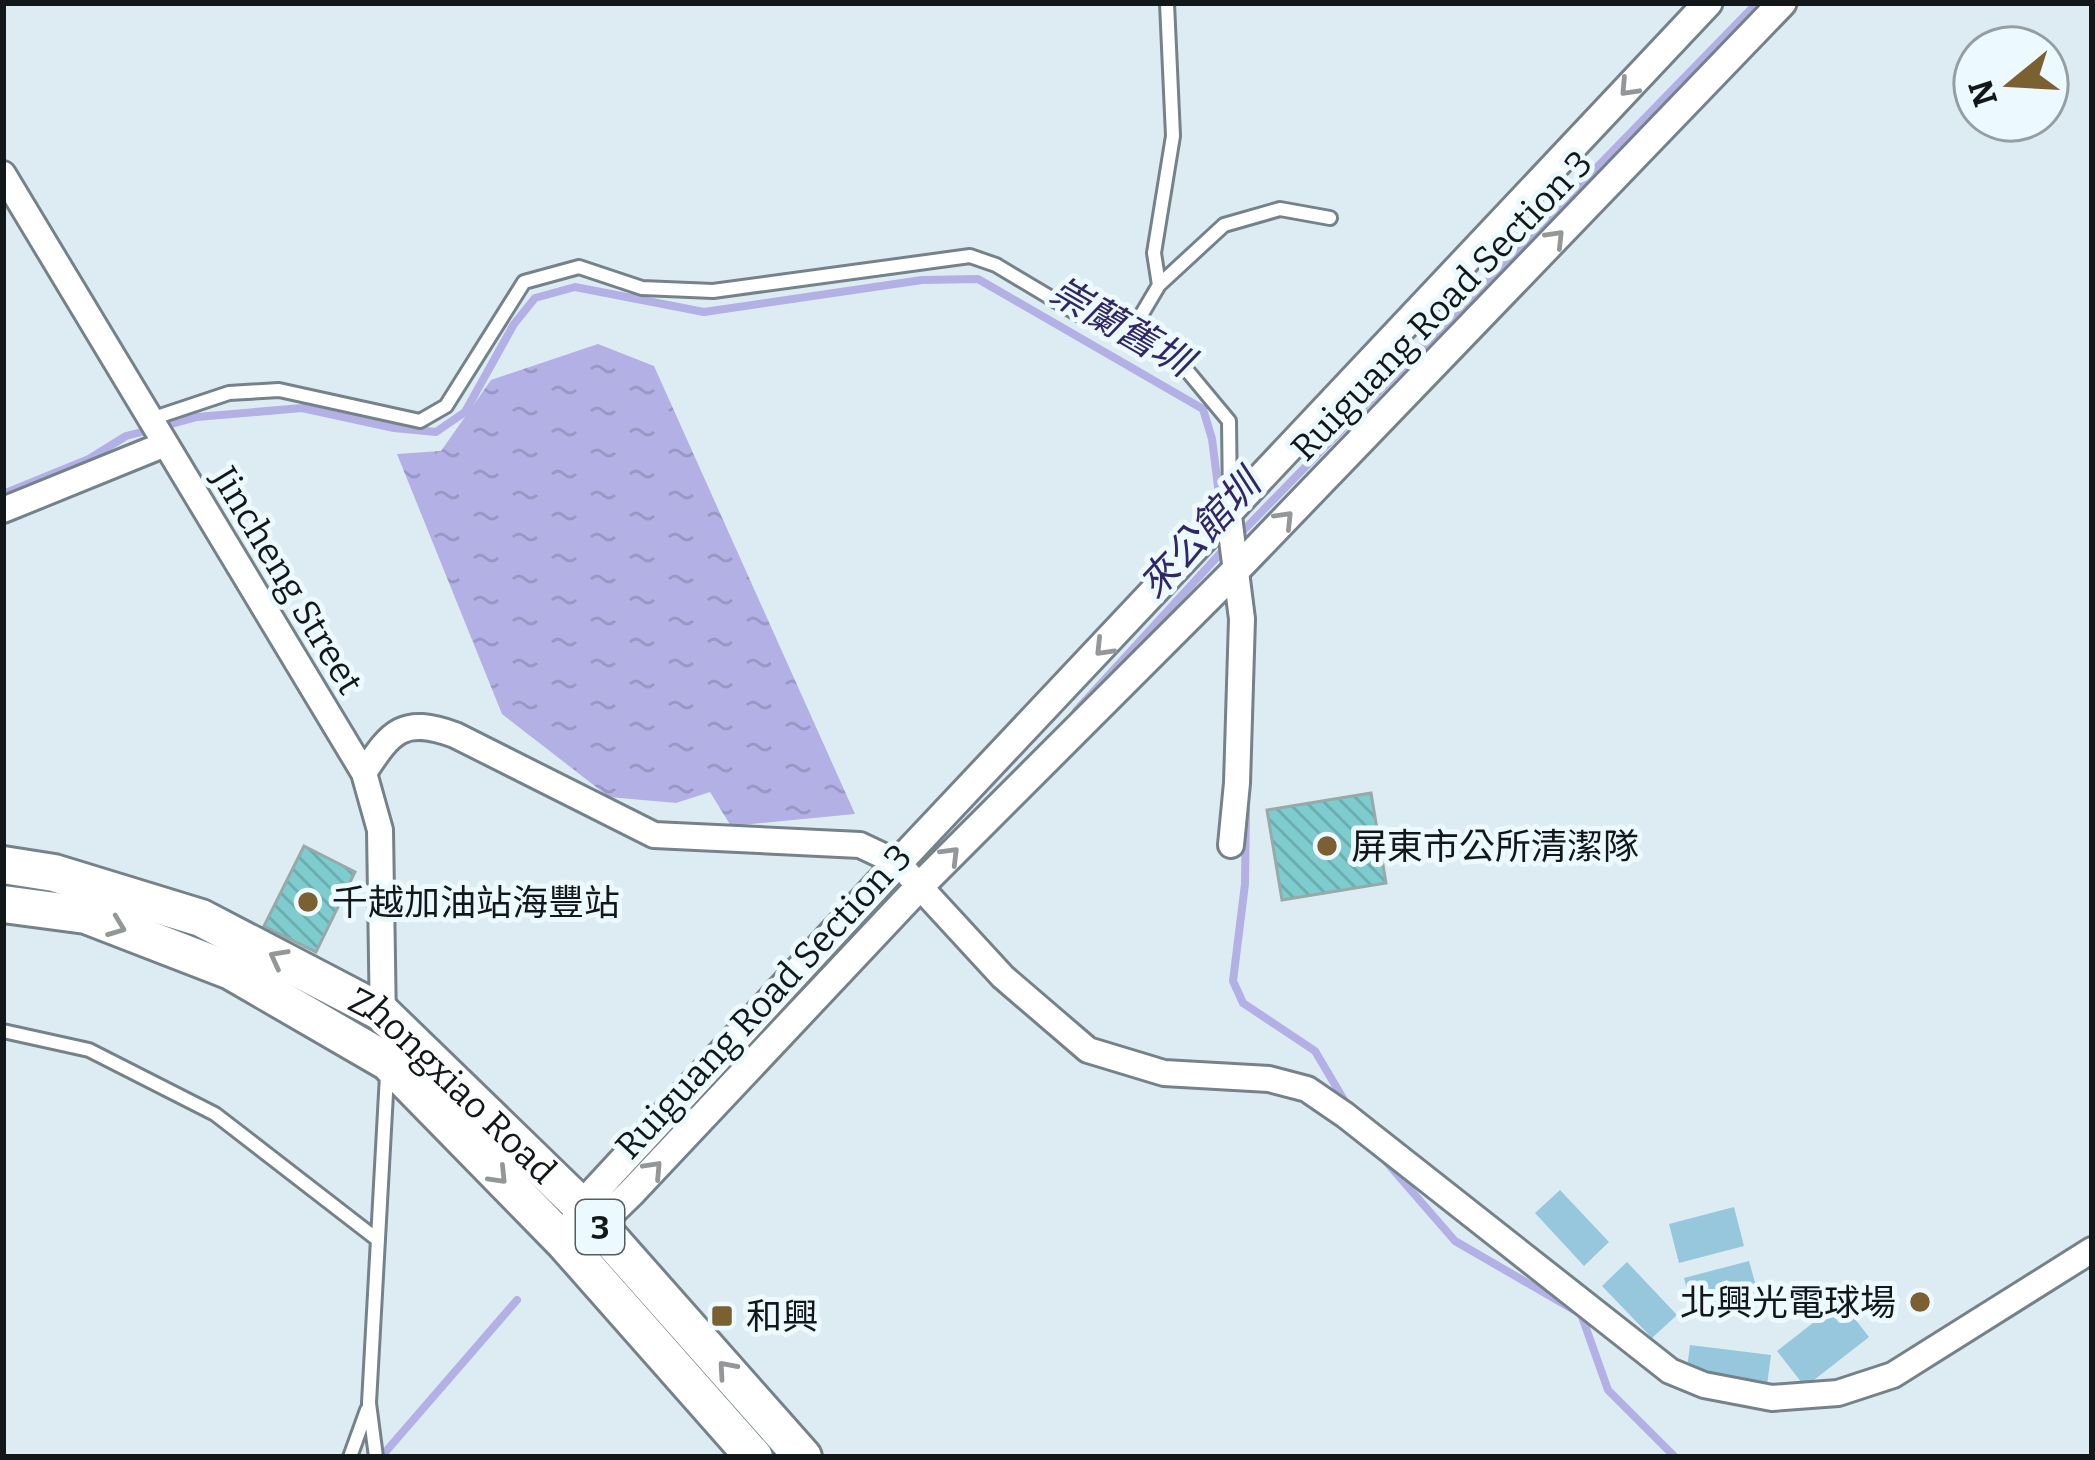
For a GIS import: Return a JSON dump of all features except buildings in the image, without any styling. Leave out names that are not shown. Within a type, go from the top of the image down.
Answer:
[{"type":"main road","name":"Zhongxiao Road","points":[[3,865],[54,873],[201,917],[382,1012],[590,1215],[803,1457]]},
{"type":"main road","name":"Zhongxiao Road","points":[[3,904],[86,915],[231,971],[388,1063],[565,1243],[754,1457]]},
{"type":"street","name":"Ruiguang Road Section 3","points":[[565,1243],[898,862],[1708,3]]},
{"type":"street","name":"Ruiguang Road Section 3","points":[[590,1215],[1236,570],[1776,5]]},
{"type":"street","name":"Jincheng Street","points":[[3,174],[364,773],[380,830],[382,1012],[388,1063]]},
{"type":"street","points":[[3,510],[164,445]]},
{"type":"street","points":[[1229,515],[1242,620],[1238,783],[1231,845]]},
{"type":"street","points":[[364,773],[386,739],[400,729],[427,725],[655,835],[860,845],[898,862],[1003,977],[1088,1050],[1164,1072],[1269,1079],[1307,1089],[1670,1371],[1704,1385],[1772,1398],[1838,1394],[1893,1375],[2092,1250]]},
{"type":"lane","points":[[1159,285],[1154,253],[1173,136],[1167,3]]},
{"type":"lane","points":[[1130,334],[1159,285],[1224,225],[1280,209],[1330,218]]},
{"type":"lane","points":[[148,420],[229,393],[279,390],[420,421],[446,406],[524,283],[579,267],[642,288],[713,291],[970,256],[996,265],[1078,314],[1170,350],[1229,421],[1229,515]]},
{"type":"lane","points":[[3,1031],[89,1050],[215,1114],[378,1240]]},
{"type":"lane","points":[[376,1457],[369,1403],[388,1063]]},
{"type":"lane","points":[[350,1457],[369,1403]]},
{"type":"shaded area","points":[[1560,1190],[1609,1242],[1584,1266],[1535,1213]]},
{"type":"shaded area","points":[[1734,1207],[1744,1246],[1679,1263],[1669,1224]]},
{"type":"shaded area","points":[[1749,1261],[1760,1300],[1694,1317],[1684,1278]]},
{"type":"shaded area","points":[[1627,1262],[1677,1315],[1652,1338],[1602,1286]]},
{"type":"shaded area","points":[[1841,1301],[1869,1337],[1805,1387],[1777,1351]]},
{"type":"shaded area","points":[[1690,1345],[1771,1355],[1765,1401],[1684,1391]]},
{"type":"water","points":[[598,344],[654,366],[855,814],[731,826],[710,792],[676,803],[609,797],[502,714],[397,454],[441,451],[491,380]]},
{"type":"waterway","name":"來公館圳","points":[[1239,535],[1757,3]]},
{"type":"waterway","name":"崇蘭舊圳","points":[[164,426],[197,417],[302,408],[436,432],[465,412],[514,324],[535,298],[575,287],[704,312],[922,280],[978,279],[1203,409],[1221,510]]},
{"type":"waterway","name":"崇蘭舊圳","points":[[3,494],[89,459],[126,436],[149,430]]},
{"type":"waterway","name":"來公館圳","points":[[1076,711],[1228,545]]},
{"type":"waterway","name":"崇蘭舊圳","points":[[1246,810],[1245,884],[1233,981],[1243,1003],[1315,1051],[1347,1105]]},
{"type":"waterway","name":"崇蘭舊圳","points":[[1382,1157],[1455,1241],[1581,1314],[1608,1390],[1675,1457]]},
{"type":"waterway","name":"來公館圳","points":[[381,1457],[517,1300]]},
{"type":"place","name":"屏東市公所清潔隊","points":[[1327,846]]},
{"type":"place","name":"千越加油站海豐站","points":[[308,902]]},
{"type":"place","name":"北興光電球場","points":[[1920,1302]]},
{"type":"place","name":"和興","points":[[722,1316]]}]
